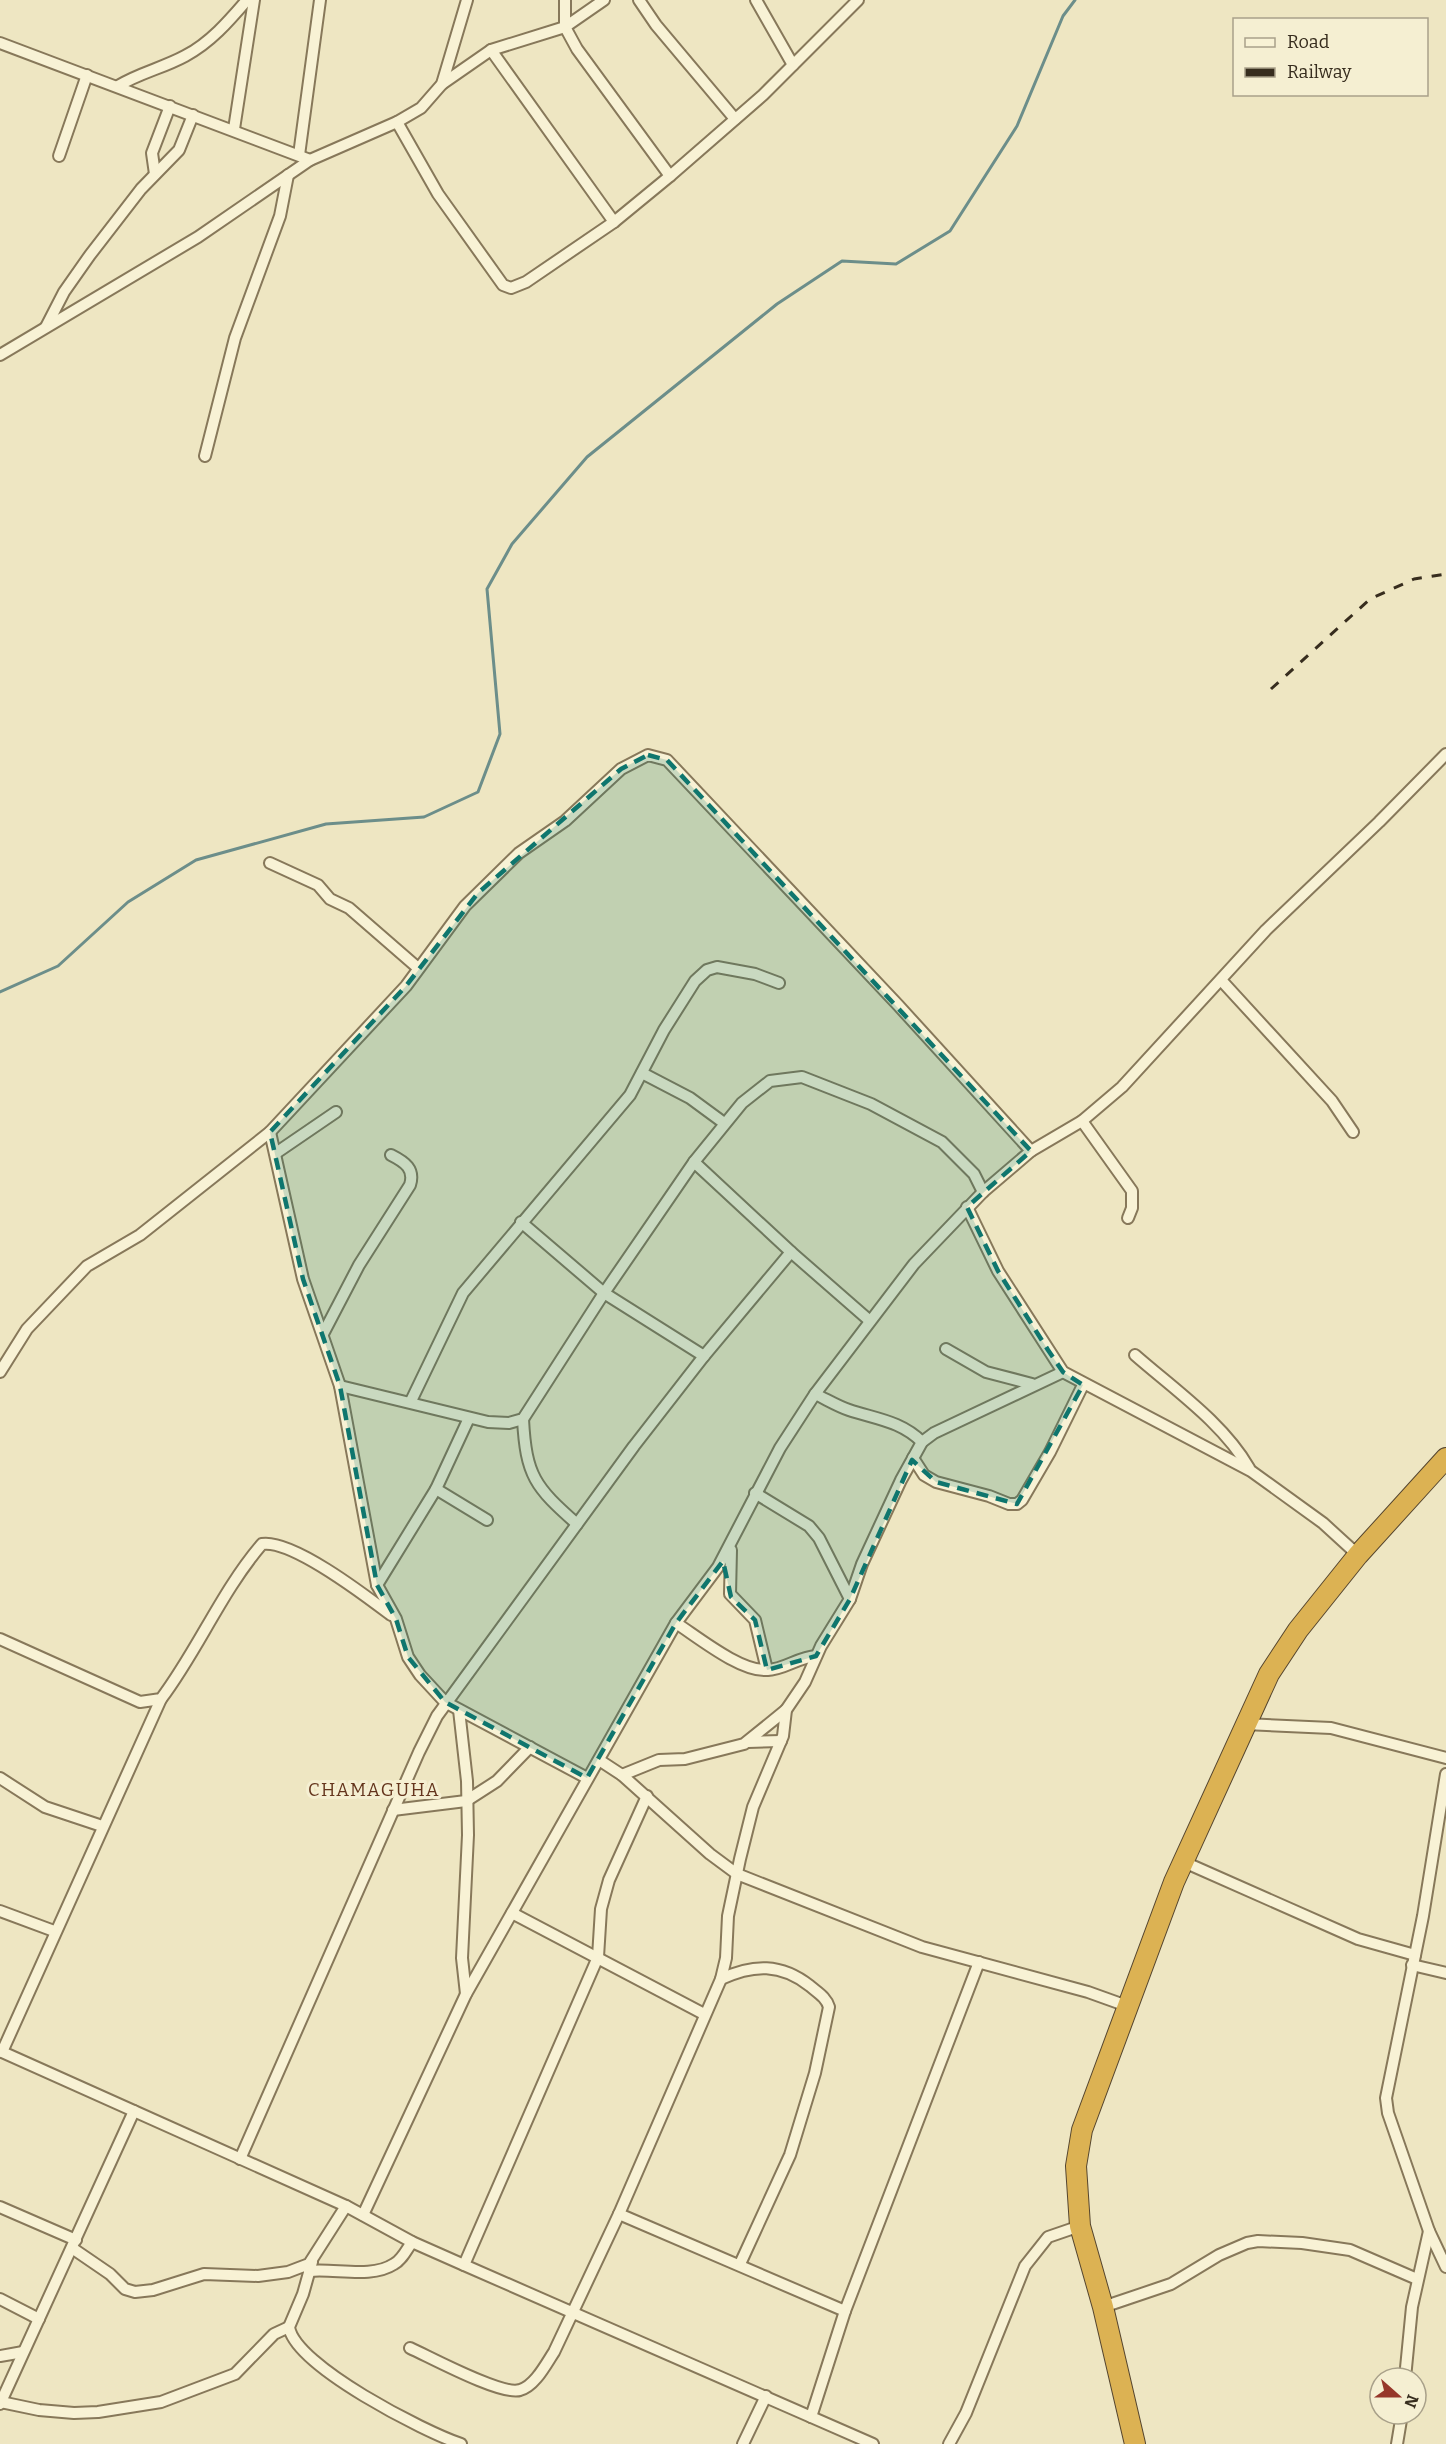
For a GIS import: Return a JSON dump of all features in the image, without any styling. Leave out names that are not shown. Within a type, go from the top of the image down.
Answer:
[{"type":"highway","points":[[1135,2444],[1103,2307],[1080,2226],[1076,2166],[1082,2130],[1127,2006],[1184,1862],[1269,1674],[1286,1648],[1358,1555],[1446,1458]]},
{"type":"street","points":[[118,86],[143,72],[187,55],[219,30],[247,0]]},
{"type":"street","points":[[234,129],[254,0]]},
{"type":"street","points":[[299,155],[320,0]]},
{"type":"street","points":[[442,84],[467,0]]},
{"type":"street","points":[[565,0],[565,27],[600,81],[670,176]]},
{"type":"street","points":[[0,355],[198,237],[310,160],[397,122],[421,108],[442,84],[491,50],[565,27],[604,0]]},
{"type":"street","points":[[639,0],[656,25],[735,119]]},
{"type":"street","points":[[756,0],[793,65]]},
{"type":"street","points":[[397,122],[438,194],[507,288],[526,282],[614,222],[735,119],[858,0]]},
{"type":"street","points":[[1,46],[118,86],[310,160]]},
{"type":"street","points":[[491,50],[614,222]]},
{"type":"street","points":[[59,156],[87,75]]},
{"type":"street","points":[[155,174],[152,153],[170,106]]},
{"type":"street","points":[[45,328],[84,263],[155,174],[179,150],[193,115]]},
{"type":"street","points":[[205,456],[235,338],[280,216],[288,175]]},
{"type":"street","points":[[363,2215],[466,1994],[676,1623],[718,1567],[780,1448],[815,1394],[914,1264],[967,1207],[1031,1151],[1082,1121],[1122,1087],[1266,930],[1446,754]]},
{"type":"street","points":[[0,1372],[27,1329],[87,1266],[140,1235],[270,1132],[406,986],[465,906],[519,853],[565,821],[621,769],[648,755],[667,760],[890,996],[1031,1151]]},
{"type":"street","points":[[270,863],[318,885],[330,899],[349,908],[418,968]]},
{"type":"street","points":[[411,1401],[463,1293],[630,1095],[679,1005],[695,981],[708,970],[717,967],[779,983]]},
{"type":"street","points":[[1221,981],[1332,1101],[1353,1132]]},
{"type":"street","points":[[642,1073],[690,1098],[724,1123]]},
{"type":"street","points":[[577,1524],[543,1492],[534,1479],[524,1449],[523,1419],[604,1293],[694,1162],[742,1103],[770,1081],[802,1077],[871,1104],[942,1142],[974,1174],[983,1192]]},
{"type":"street","points":[[276,1154],[336,1112]]},
{"type":"street","points":[[1082,1121],[1132,1191],[1132,1208],[1128,1218]]},
{"type":"street","points":[[270,1132],[303,1279],[340,1386],[377,1586],[396,1619],[408,1657],[420,1676],[445,1702],[587,1778]]},
{"type":"street","points":[[323,1334],[359,1265],[410,1185],[411,1170],[392,1155]]},
{"type":"street","points":[[694,1162],[870,1321]]},
{"type":"street","points":[[967,1207],[998,1271],[1062,1372],[1083,1385],[1149,1415],[1251,1471],[1323,1523],[1358,1555]]},
{"type":"street","points":[[521,1222],[604,1293],[704,1356]]},
{"type":"street","points":[[240,2159],[393,1810],[445,1702],[704,1356],[791,1252]]},
{"type":"street","points":[[945,1349],[986,1372],[1032,1384]]},
{"type":"street","points":[[1136,1355],[1207,1418],[1237,1449],[1251,1471]]},
{"type":"street","points":[[748,1742],[786,1710],[805,1683],[816,1656],[850,1599],[862,1564],[922,1442],[934,1433],[1032,1384],[1062,1372]]},
{"type":"street","points":[[913,1458],[924,1475],[936,1482],[989,1496],[1009,1504],[1017,1504],[1050,1452],[1083,1385]]},
{"type":"street","points":[[340,1386],[497,1423],[523,1419]]},
{"type":"street","points":[[815,1394],[849,1410],[893,1422],[913,1433],[922,1442]]},
{"type":"street","points":[[377,1586],[436,1489],[470,1418]]},
{"type":"street","points":[[436,1489],[487,1520]]},
{"type":"street","points":[[755,1493],[809,1526],[819,1538],[850,1599]]},
{"type":"street","points":[[732,1541],[730,1594],[756,1620],[767,1670]]},
{"type":"street","points":[[396,1619],[341,1577],[279,1545],[262,1544],[234,1580],[181,1671],[161,1699],[1,2051],[346,2206],[412,2242],[873,2444]]},
{"type":"street","points":[[676,1623],[753,1670],[767,1670],[795,1659],[816,1656]]},
{"type":"street","points":[[0,1639],[140,1702],[161,1699]]},
{"type":"street","points":[[459,1710],[467,1781],[468,1836],[462,1958],[466,1994]]},
{"type":"street","points":[[410,2348],[474,2378],[505,2389],[521,2390],[542,2369],[572,2313],[619,2214],[704,2014],[721,1980],[726,1958],[728,1916],[737,1874],[753,1808],[781,1741],[786,1710]]},
{"type":"street","points":[[1245,1724],[1331,1728],[1446,1758]]},
{"type":"street","points":[[622,1775],[651,1762],[701,1756],[748,1742],[781,1741]]},
{"type":"street","points":[[393,1810],[466,1802],[497,1780],[530,1747]]},
{"type":"street","points":[[598,1760],[622,1775],[710,1854],[737,1874],[791,1893],[902,1940],[1088,1992],[1127,2006]]},
{"type":"street","points":[[1446,1773],[1414,1960],[1386,2098],[1388,2113],[1429,2231],[1446,2267]]},
{"type":"street","points":[[0,1778],[45,1807],[102,1826]]},
{"type":"street","points":[[464,2265],[598,1957],[601,1909],[609,1880],[647,1796]]},
{"type":"street","points":[[1184,1862],[1358,1939],[1446,1973]]},
{"type":"street","points":[[0,1911],[54,1931]]},
{"type":"street","points":[[512,1913],[704,2014]]},
{"type":"street","points":[[811,2417],[845,2311],[980,1962]]},
{"type":"street","points":[[721,1980],[750,1969],[778,1968],[804,1982],[825,1998],[829,2007],[815,2073],[790,2155],[740,2264]]},
{"type":"street","points":[[134,2111],[0,2403],[74,2413],[98,2412],[161,2402],[235,2374],[274,2334],[289,2327]]},
{"type":"street","points":[[0,2207],[74,2244],[125,2289],[138,2292],[204,2274],[258,2276],[303,2268],[313,2258],[346,2206]]},
{"type":"street","points":[[619,2214],[845,2311]]},
{"type":"street","points":[[950,2444],[966,2412],[1025,2266],[1048,2237],[1080,2226]]},
{"type":"street","points":[[1406,2366],[1417,2278],[1429,2231]]},
{"type":"street","points":[[1103,2307],[1171,2284],[1220,2255],[1247,2243],[1258,2241],[1302,2243],[1350,2250],[1417,2278]]},
{"type":"street","points":[[309,2271],[356,2272],[394,2265],[412,2242]]},
{"type":"street","points":[[313,2258],[289,2327],[290,2332],[305,2350],[351,2389],[441,2437],[461,2444]]},
{"type":"street","points":[[0,2299],[39,2319]]},
{"type":"street","points":[[0,2356],[23,2352]]},
{"type":"street","points":[[743,2444],[766,2396]]},
{"type":"street","points":[[1397,2444],[1400,2426]]},
{"type":"highlighted area","points":[[648,755],[667,760],[1031,1151],[967,1207],[998,1271],[1048,1350],[1063,1372],[1083,1385],[1017,1504],[936,1482],[912,1460],[850,1599],[816,1656],[767,1670],[755,1620],[731,1597],[723,1561],[676,1623],[587,1778],[445,1702],[408,1657],[396,1619],[377,1585],[340,1386],[303,1279],[270,1132],[406,986],[478,893],[621,769]]},
{"type":"waterway","points":[[0,992],[58,966],[128,902],[196,860],[326,824],[424,817],[478,792],[500,734],[487,589],[512,544],[587,457],[777,304],[842,261],[896,264],[950,231],[1017,126],[1063,16],[1075,0]]},
{"type":"railway","points":[[1271,689],[1370,599],[1414,579],[1446,574]]},
{"type":"district","name":"CHAMAGUHA","points":[[374,1790]]}]
